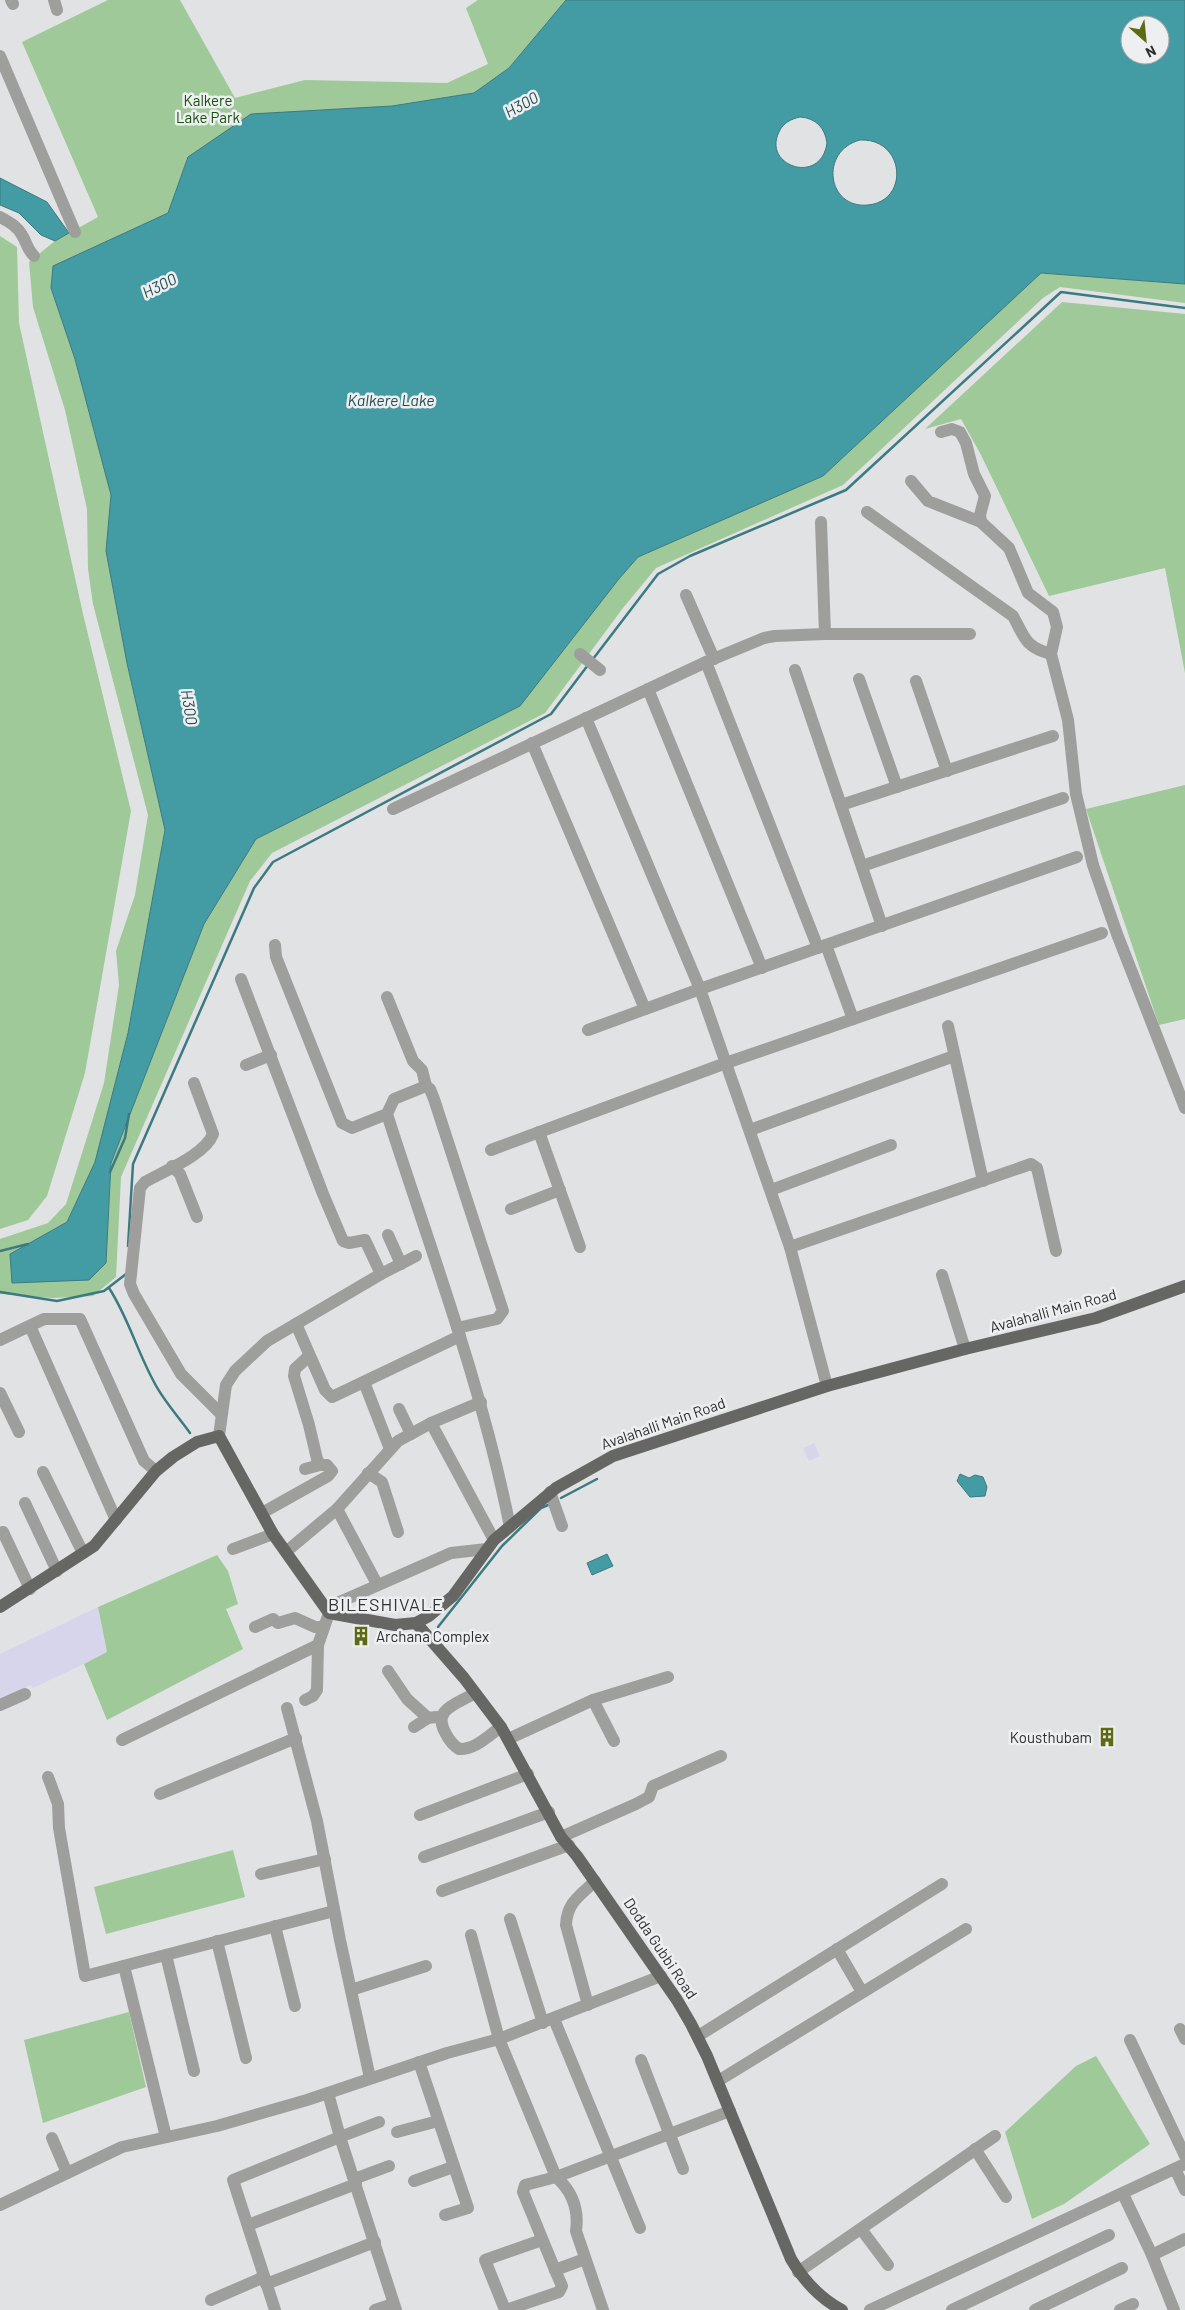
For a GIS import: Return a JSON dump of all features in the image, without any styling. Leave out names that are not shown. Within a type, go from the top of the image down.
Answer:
[{"type":"main road","name":"Avalahalli Main Road","points":[[416,1623],[429,1616],[453,1596],[491,1544],[550,1492],[613,1456],[827,1386],[965,1349],[1096,1318],[1185,1286]]},
{"type":"main road","points":[[0,1606],[30,1589],[94,1546],[156,1472],[172,1456],[197,1442],[219,1436],[273,1534],[288,1551],[327,1610],[395,1625],[416,1623]]},
{"type":"main road","name":"Dodda Gubbi Road","points":[[416,1623],[476,1694],[500,1727],[565,1841],[595,1881],[660,1976],[698,2036],[786,2248],[798,2272],[819,2296],[842,2310]]},
{"type":"street","points":[[0,56],[75,232]]},
{"type":"street","points":[[0,216],[16,226],[23,237],[26,249],[34,256]]},
{"type":"street","points":[[941,432],[952,429],[960,432],[966,443],[974,474],[986,496],[980,515],[981,522]]},
{"type":"street","points":[[911,481],[928,501],[981,522],[1009,548],[1028,592],[1052,612],[1057,627],[1052,654],[1068,720],[1076,794],[1093,865],[1116,934],[1185,1108]]},
{"type":"street","points":[[867,512],[1013,616],[1023,638],[1031,646],[1052,654]]},
{"type":"street","points":[[821,522],[825,634]]},
{"type":"street","points":[[686,595],[822,947],[853,1019]]},
{"type":"street","points":[[393,809],[648,689],[710,661],[775,636],[970,634]]},
{"type":"street","points":[[795,670],[882,926]]},
{"type":"street","points":[[859,679],[897,787]]},
{"type":"street","points":[[916,681],[947,771]]},
{"type":"street","points":[[648,689],[762,968]]},
{"type":"street","points":[[586,718],[700,990],[790,1247],[827,1386]]},
{"type":"street","points":[[841,805],[1053,736]]},
{"type":"street","points":[[532,743],[645,1009]]},
{"type":"street","points":[[862,866],[1063,798]]},
{"type":"street","points":[[588,1030],[1077,857]]},
{"type":"street","points":[[491,1150],[726,1063],[1102,933]]},
{"type":"street","points":[[275,945],[276,957],[342,1123],[352,1128],[387,1114]]},
{"type":"street","points":[[241,979],[323,1194],[343,1241],[349,1243],[365,1240],[381,1274]]},
{"type":"street","points":[[296,1324],[329,1397],[364,1382],[458,1332],[497,1319],[503,1311],[434,1099],[430,1089],[426,1086],[422,1070],[413,1061],[387,997]]},
{"type":"street","points":[[948,1026],[983,1181]]},
{"type":"street","points":[[246,1065],[271,1055]]},
{"type":"street","points":[[750,1130],[954,1056]]},
{"type":"street","points":[[194,1084],[213,1134],[204,1147],[145,1182],[140,1188],[130,1284],[181,1374],[221,1414]]},
{"type":"street","points":[[426,1086],[394,1099],[387,1114],[481,1402],[510,1527]]},
{"type":"street","points":[[540,1132],[580,1247]]},
{"type":"street","points":[[771,1190],[891,1145]]},
{"type":"street","points":[[790,1247],[1035,1164],[1056,1250]]},
{"type":"street","points":[[172,1166],[180,1174],[197,1217]]},
{"type":"street","points":[[511,1209],[560,1190]]},
{"type":"street","points":[[388,1235],[401,1264]]},
{"type":"street","points":[[219,1436],[226,1385],[235,1371],[267,1341],[381,1274],[416,1256]]},
{"type":"street","points":[[942,1275],[965,1349]]},
{"type":"street","points":[[0,1340],[44,1319],[80,1320],[144,1461],[156,1472]]},
{"type":"street","points":[[30,1326],[116,1520]]},
{"type":"street","points":[[309,1356],[295,1369],[294,1376],[309,1425],[316,1459],[320,1464]]},
{"type":"street","points":[[364,1382],[390,1450]]},
{"type":"street","points":[[0,1393],[19,1432]]},
{"type":"street","points":[[288,1551],[337,1509],[398,1441],[431,1423],[481,1402]]},
{"type":"street","points":[[399,1409],[411,1434]]},
{"type":"street","points":[[305,1700],[313,1696],[316,1690],[318,1645],[327,1610],[377,1584],[451,1552],[491,1544],[431,1423]]},
{"type":"street","points":[[262,1513],[332,1472],[327,1465],[320,1464],[305,1469]]},
{"type":"street","points":[[43,1472],[84,1553]]},
{"type":"street","points":[[368,1473],[382,1482],[398,1532]]},
{"type":"street","points":[[550,1492],[562,1526]]},
{"type":"street","points":[[25,1503],[57,1571]]},
{"type":"street","points":[[337,1509],[377,1584]]},
{"type":"street","points":[[3,1532],[30,1589]]},
{"type":"street","points":[[233,1549],[273,1534]]},
{"type":"street","points":[[255,1627],[273,1619],[278,1623],[295,1618],[315,1627],[324,1627]]},
{"type":"street","points":[[122,1740],[318,1645]]},
{"type":"street","points":[[388,1671],[407,1699],[428,1718]]},
{"type":"street","points":[[508,1739],[592,1700],[668,1677]]},
{"type":"street","points":[[0,1704],[25,1694]]},
{"type":"street","points":[[476,1694],[443,1712],[441,1725],[449,1739],[458,1749],[474,1747],[500,1727]]},
{"type":"street","points":[[592,1700],[614,1741]]},
{"type":"street","points":[[287,1708],[317,1821],[334,1911],[370,2078]]},
{"type":"street","points":[[414,1727],[428,1718],[441,1717]]},
{"type":"street","points":[[160,1794],[296,1738]]},
{"type":"street","points":[[442,1891],[565,1841],[649,1797],[653,1786],[721,1756]]},
{"type":"street","points":[[420,1815],[528,1774]]},
{"type":"street","points":[[48,1777],[60,1814],[59,1828],[85,1976],[334,1911]]},
{"type":"street","points":[[424,1857],[549,1812]]},
{"type":"street","points":[[261,1874],[325,1859]]},
{"type":"street","points":[[588,2005],[566,1925],[567,1912],[570,1906],[595,1881]]},
{"type":"street","points":[[698,2036],[942,1884]]},
{"type":"street","points":[[510,1919],[549,2021],[611,2156],[640,2228]]},
{"type":"street","points":[[275,1926],[295,2006]]},
{"type":"street","points":[[718,2081],[966,1929]]},
{"type":"street","points":[[471,1935],[499,2039],[556,2177],[568,2187],[578,2218],[576,2231],[603,2310]]},
{"type":"street","points":[[217,1941],[246,2058]]},
{"type":"street","points":[[837,1949],[862,1992]]},
{"type":"street","points":[[166,1955],[194,2071]]},
{"type":"street","points":[[124,1966],[166,2137]]},
{"type":"street","points":[[351,1990],[426,1966]]},
{"type":"street","points":[[0,2205],[122,2147],[217,2126],[328,2093],[419,2062],[499,2039],[660,1976]]},
{"type":"street","points":[[1130,2040],[1185,2156]]},
{"type":"street","points":[[641,2060],[683,2169]]},
{"type":"street","points":[[419,2062],[468,2208],[445,2215]]},
{"type":"street","points":[[328,2093],[340,2137],[375,2242],[394,2307],[376,2310]]},
{"type":"street","points":[[542,2240],[485,2260],[506,2310],[562,2290],[523,2188],[730,2112]]},
{"type":"street","points":[[397,2132],[438,2121]]},
{"type":"street","points":[[275,2310],[233,2180],[379,2122]]},
{"type":"street","points":[[798,2272],[995,2136]]},
{"type":"street","points":[[52,2138],[67,2173]]},
{"type":"street","points":[[975,2149],[1006,2197]]},
{"type":"street","points":[[248,2225],[389,2166]]},
{"type":"street","points":[[414,2181],[453,2167]]},
{"type":"street","points":[[870,2310],[1180,2167],[1185,2190]]},
{"type":"street","points":[[1123,2194],[1152,2256],[1174,2310]]},
{"type":"street","points":[[861,2229],[888,2265]]},
{"type":"street","points":[[952,2310],[1109,2235]]},
{"type":"street","points":[[1152,2256],[1185,2239]]},
{"type":"street","points":[[211,2300],[375,2242]]},
{"type":"street","points":[[555,2270],[585,2258]]},
{"type":"street","points":[[1035,2310],[1122,2268]]},
{"type":"street","points":[[1120,2310],[1133,2304]]},
{"type":"shaded area","points":[[814,1443],[820,1456],[809,1461],[803,1448]]},
{"type":"shaded area","points":[[98,1607],[107,1653],[33,1688],[31,1685],[0,1699],[0,1654]]},
{"type":"green space","name":"Kalkere Lake Park","points":[[108,0],[180,0],[235,98],[305,80],[447,83],[488,64],[466,8],[478,0],[566,0],[509,68],[474,93],[392,106],[188,157],[169,213],[53,266],[51,288],[75,359],[111,495],[106,551],[127,663],[165,830],[128,1033],[96,1162],[67,1222],[10,1254],[12,1283],[106,1263],[111,1163],[204,924],[256,839],[520,706],[638,557],[823,476],[1041,273],[1185,284],[1185,303],[1060,287],[1043,298],[843,485],[656,568],[623,608],[545,713],[272,853],[250,881],[121,1177],[116,1277],[93,1296],[53,1298],[0,1294],[0,1239],[48,1223],[66,1204],[104,1083],[119,985],[116,951],[135,895],[148,815],[93,604],[88,569],[87,509],[65,410],[33,307],[29,262],[55,241],[98,217],[22,42]]},
{"type":"green space","points":[[0,236],[17,247],[19,323],[83,614],[131,811],[85,1073],[47,1196],[28,1220],[0,1229]]},
{"type":"green space","points":[[1062,302],[1185,314],[1185,673],[1165,568],[1049,596],[980,453],[961,419],[925,429]]},
{"type":"green space","points":[[1185,785],[1185,1019],[1159,1025],[1086,809]]},
{"type":"green space","points":[[217,1555],[228,1571],[238,1604],[226,1609],[243,1649],[107,1720],[84,1664],[107,1652],[98,1607]]},
{"type":"green space","points":[[233,1850],[245,1897],[106,1934],[94,1887]]},
{"type":"green space","points":[[129,2012],[146,2087],[43,2123],[24,2040]]},
{"type":"green space","points":[[1096,2056],[1150,2144],[1064,2204],[1032,2219],[1005,2132],[1076,2066]]},
{"type":"water","name":"Kalkere Lake","points":[[566,0],[1185,0],[1185,284],[1041,273],[823,476],[638,557],[520,706],[256,839],[204,924],[111,1163],[106,1263],[89,1280],[12,1283],[10,1254],[67,1222],[95,1162],[128,1033],[165,830],[127,663],[106,551],[111,495],[75,359],[51,288],[53,266],[168,213],[188,157],[251,114],[392,106],[474,93],[509,68]],"holes":[[[800,117],[811,119],[819,125],[822,128],[827,143],[823,156],[815,164],[805,167],[794,166],[785,162],[778,154],[776,144],[779,132],[783,126]],[[860,140],[875,142],[886,149],[893,159],[897,170],[896,182],[891,193],[882,201],[868,205],[854,204],[844,198],[837,189],[833,178],[834,166],[838,155],[847,146]]]},
{"type":"water","points":[[0,178],[47,202],[69,233],[55,241],[41,235],[19,213],[0,205]]},
{"type":"water","points":[[960,1474],[969,1478],[975,1475],[983,1477],[987,1487],[985,1496],[970,1497],[957,1481]]},
{"type":"water","points":[[607,1554],[613,1566],[592,1575],[587,1563]]},
{"type":"waterway","points":[[593,659],[658,574],[690,556],[846,490],[1061,292],[1185,308]]},
{"type":"waterway","points":[[128,1246],[133,1164],[254,888],[273,862],[551,714],[588,665]]},
{"type":"waterway","points":[[110,1172],[125,1138],[129,1114]]},
{"type":"waterway","points":[[0,1251],[28,1244]]},
{"type":"waterway","points":[[0,1292],[57,1301],[104,1291],[126,1274]]},
{"type":"waterway","points":[[109,1288],[122,1311],[158,1389],[190,1433]]},
{"type":"waterway","points":[[561,1498],[597,1479]]},
{"type":"waterway","points":[[438,1627],[502,1546],[541,1508],[548,1505]]},
{"type":"place","name":"Archana Complex","points":[[361,1636]]},
{"type":"place","name":"Kousthubam","points":[[1107,1737]]},
{"type":"district","name":"BILESHIVALE","points":[[386,1604]]},
{"type":"water label","name":"H300","points":[[521,104]]},
{"type":"water label","name":"H300","points":[[159,285]]},
{"type":"water label","name":"H300","points":[[190,707]]}]
